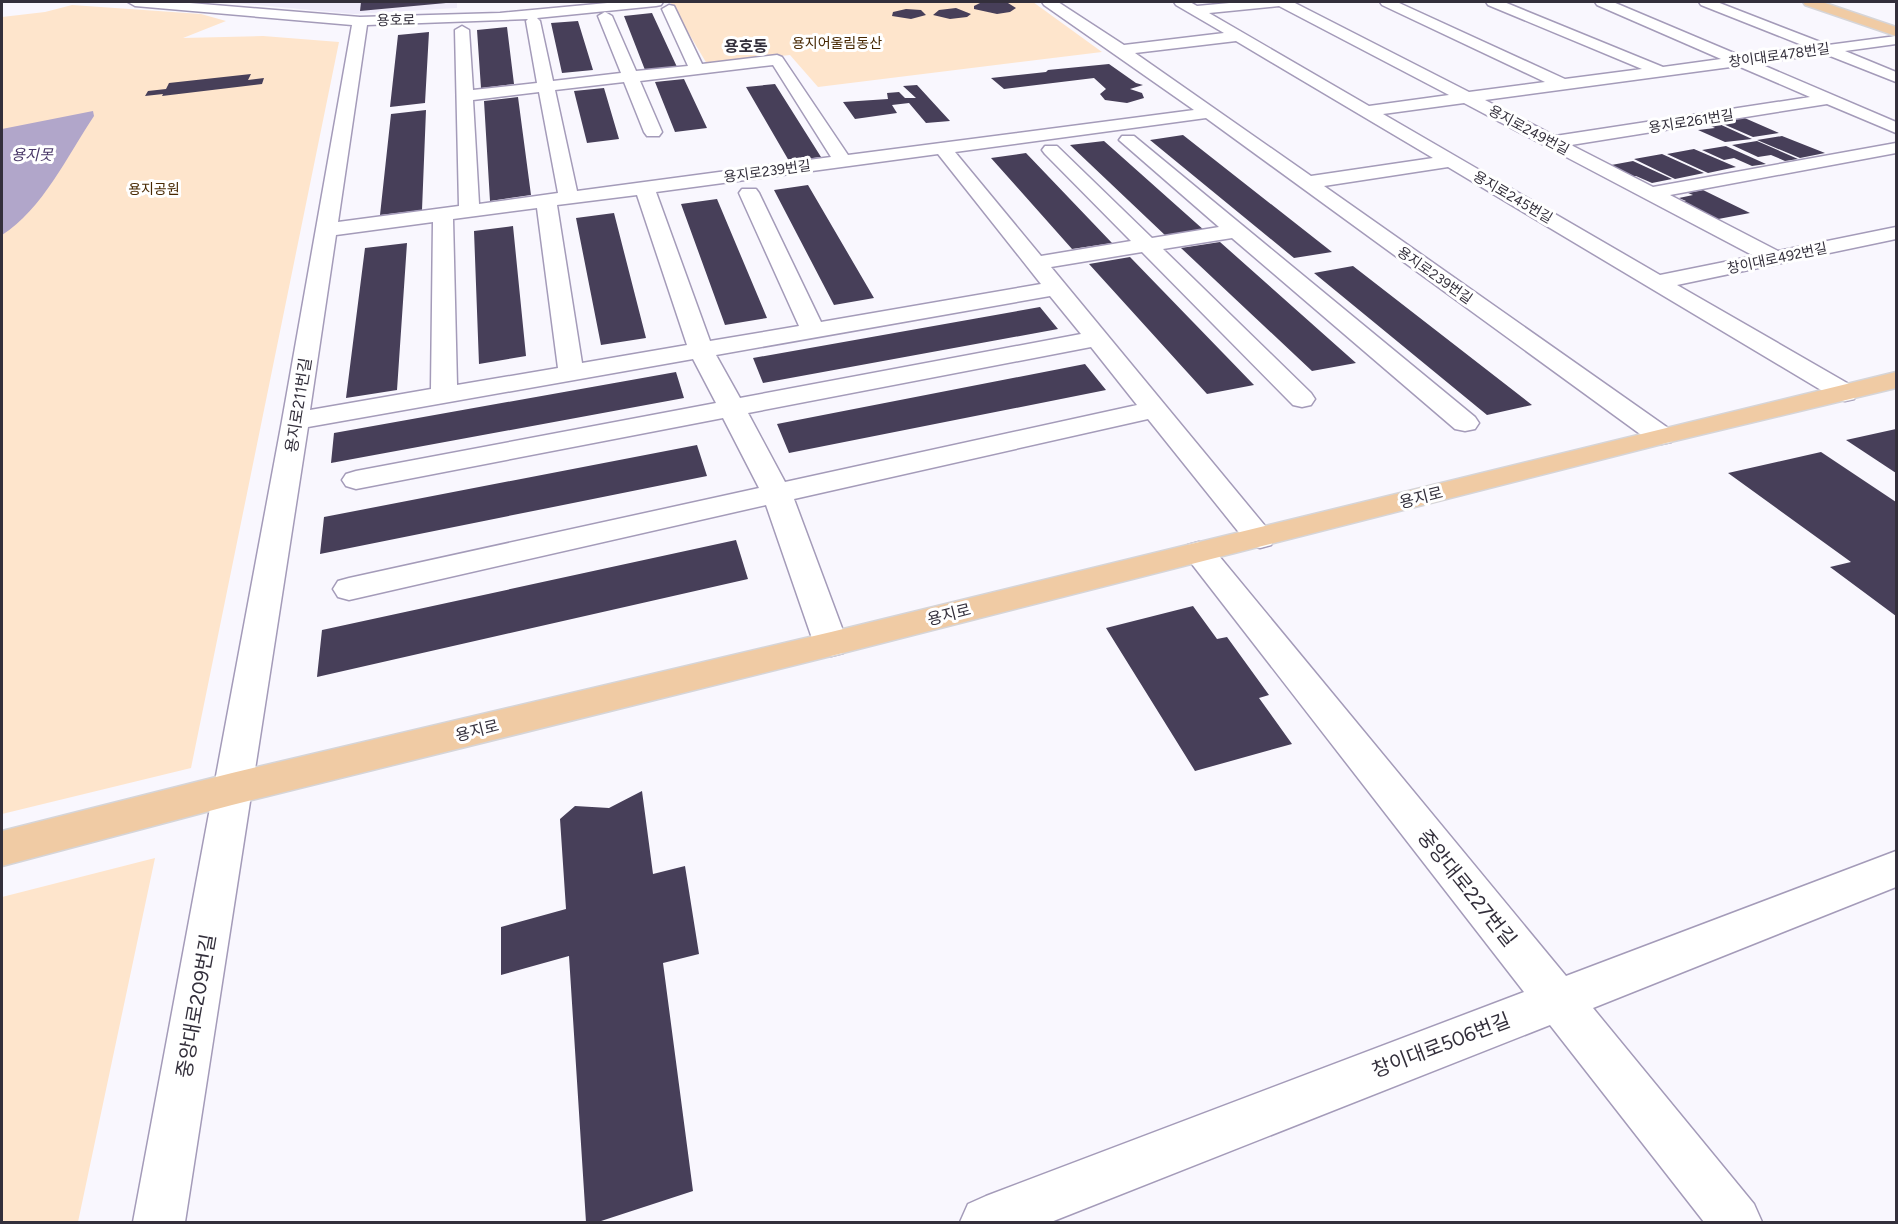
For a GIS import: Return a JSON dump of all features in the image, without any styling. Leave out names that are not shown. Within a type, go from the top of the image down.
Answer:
[{"type":"main road","points":[[1810,2],[1896,32]]},
{"type":"main road","points":[[1833,2],[1896,24]]},
{"type":"main road","name":"용지로","points":[[2,849],[232,789],[831,644],[1661,436],[1896,380]]},
{"type":"street","name":"용호로","points":[[135,2],[199,4],[360,21],[500,17],[663,5]]},
{"type":"street","name":"용지로239번길","points":[[1049,2],[1121,50],[1661,436]]},
{"type":"street","points":[[1188,6],[1277,2]]},
{"type":"street","name":"용지로249번길","points":[[1283,2],[1775,258]]},
{"type":"street","points":[[1387,2],[1564,85]]},
{"type":"street","name":"창이대로478번길","points":[[1493,2],[1661,71]]},
{"type":"street","points":[[1602,2],[1896,128]]},
{"type":"street","points":[[1706,2],[1896,77]]},
{"type":"street","points":[[663,5],[697,69]]},
{"type":"street","name":"용지로245번길","points":[[1188,6],[1845,393]]},
{"type":"street","points":[[605,16],[653,132]]},
{"type":"street","name":"용지로211번길","points":[[232,789],[360,21]]},
{"type":"street","points":[[533,21],[569,198]]},
{"type":"street","points":[[462,30],[470,211]]},
{"type":"street","points":[[1121,50],[1240,36]]},
{"type":"street","name":"창이대로478번길","points":[[1367,111],[1896,39]]},
{"type":"street","points":[[465,96],[777,60],[843,161]]},
{"type":"street","name":"용지로261번길","points":[[1553,142],[1829,99]]},
{"type":"street","name":"용지로239번길","points":[[326,230],[1208,113]]},
{"type":"street","points":[[1128,140],[1465,423]]},
{"type":"street","points":[[942,148],[1260,538]]},
{"type":"street","points":[[1651,194],[1896,148]]},
{"type":"street","points":[[1051,150],[1302,399]]},
{"type":"street","points":[[1306,183],[1451,160]]},
{"type":"street","points":[[645,188],[701,350],[777,494],[831,644]]},
{"type":"street","points":[[749,193],[813,331]]},
{"type":"street","points":[[546,201],[571,373]]},
{"type":"street","points":[[443,214],[444,395]]},
{"type":"street","points":[[1036,263],[1236,231]]},
{"type":"street","name":"창이대로492번길","points":[[1658,282],[1896,234]]},
{"type":"street","points":[[295,421],[1057,288]]},
{"type":"street","points":[[356,480],[1097,338]]},
{"type":"street","points":[[349,589],[1155,409]]},
{"type":"street","name":"중앙대로227번길","points":[[1199,552],[1736,1222]]},
{"type":"street","name":"중앙대로209번길","points":[[159,1222],[232,789]]},
{"type":"street","name":"창이대로506번길","points":[[987,1222],[1896,868]]},
{"type":"shaded area","points":[[223,2],[457,2],[457,8],[354,14]]},
{"type":"green space","name":"용지어울림동산","points":[[670,2],[1033,2],[1102,52],[818,87],[790,55],[707,64]]},
{"type":"green space","name":"용지공원","points":[[72,5],[201,14],[226,21],[183,38],[263,36],[339,42],[191,768],[2,814],[2,17],[45,12]]},
{"type":"green space","points":[[155,858],[78,1222],[2,1222],[2,897]]},
{"type":"water","name":"용지못","points":[[93,111],[94,116],[42,197],[30,211],[2,235],[2,129]]},
{"type":"building","points":[[361,2],[446,2],[446,3],[360,11]]},
{"type":"building","points":[[982,2],[1008,3],[1016,8],[1010,12],[997,14],[974,9],[974,6]]},
{"type":"building","points":[[956,8],[971,14],[967,17],[950,19],[933,15],[939,10]]},
{"type":"building","points":[[906,9],[921,10],[926,15],[911,19],[892,16],[893,12]]},
{"type":"building","points":[[652,13],[677,67],[645,70],[624,16]]},
{"type":"building","points":[[578,21],[593,70],[562,73],[551,23]]},
{"type":"building","points":[[507,27],[514,84],[481,88],[477,30]]},
{"type":"building","points":[[429,32],[425,103],[390,107],[398,35]]},
{"type":"building","points":[[1109,64],[1136,83],[1143,85],[1130,89],[1142,93],[1144,98],[1127,103],[1105,100],[1100,94],[1106,89],[1094,78],[1004,89],[991,78],[1048,70]]},
{"type":"building","points":[[251,74],[248,80],[264,78],[262,84],[145,96],[148,91],[166,89],[169,83]]},
{"type":"building","points":[[684,79],[707,128],[675,132],[655,82]]},
{"type":"building","points":[[775,84],[821,157],[789,161],[746,87]]},
{"type":"building","points":[[917,85],[950,121],[926,123],[909,103],[892,105],[897,113],[855,119],[843,102],[888,99],[887,93],[899,92],[905,98],[916,98],[903,86]]},
{"type":"building","points":[[604,88],[619,139],[587,143],[574,91]]},
{"type":"building","points":[[518,97],[531,195],[490,201],[484,101]]},
{"type":"building","points":[[426,110],[422,210],[380,215],[391,114]]},
{"type":"building","points":[[1740,116],[1779,133],[1753,137],[1714,120]]},
{"type":"building","points":[[1717,123],[1752,139],[1725,142],[1698,130],[1715,128],[1707,124]]},
{"type":"building","points":[[1183,135],[1332,252],[1294,258],[1150,140]]},
{"type":"building","points":[[1782,136],[1825,153],[1800,158],[1757,140]]},
{"type":"building","points":[[1104,141],[1205,231],[1167,237],[1070,145]]},
{"type":"building","points":[[1757,141],[1798,159],[1785,161],[1771,155],[1758,157],[1732,145]]},
{"type":"building","points":[[1726,146],[1766,164],[1752,166],[1734,158],[1724,160],[1702,150]]},
{"type":"building","points":[[1694,149],[1736,167],[1708,173],[1667,154]]},
{"type":"building","points":[[1026,153],[1112,243],[1072,249],[991,158]]},
{"type":"building","points":[[1662,154],[1704,173],[1675,179],[1634,159]]},
{"type":"building","points":[[1633,161],[1672,179],[1652,183],[1636,176],[1629,177],[1606,166]]},
{"type":"building","points":[[808,185],[874,298],[834,305],[774,190]]},
{"type":"building","points":[[1703,190],[1750,213],[1713,220],[1679,202],[1686,201],[1679,198],[1693,195],[1688,193]]},
{"type":"building","points":[[717,199],[767,318],[725,325],[681,204]]},
{"type":"building","points":[[614,213],[646,338],[601,345],[576,218]]},
{"type":"building","points":[[513,226],[526,356],[479,364],[474,231]]},
{"type":"building","points":[[1220,242],[1356,363],[1312,371],[1181,248]]},
{"type":"building","points":[[407,243],[397,390],[346,398],[365,248]]},
{"type":"building","points":[[1130,257],[1254,385],[1207,394],[1089,264]]},
{"type":"building","points":[[1353,266],[1532,405],[1487,415],[1314,273]]},
{"type":"building","points":[[1040,307],[1058,329],[763,383],[753,358]]},
{"type":"building","points":[[1085,364],[1106,390],[789,453],[777,424]]},
{"type":"building","points":[[676,372],[684,398],[331,463],[334,433]]},
{"type":"building","points":[[1896,429],[1896,473],[1846,440]]},
{"type":"building","points":[[697,445],[707,476],[320,554],[324,517]]},
{"type":"building","points":[[1821,452],[1896,502],[1896,616],[1830,567],[1851,562],[1728,473]]},
{"type":"building","points":[[736,540],[748,579],[317,677],[322,630]]},
{"type":"building","points":[[1193,606],[1217,639],[1227,637],[1269,695],[1259,698],[1292,744],[1195,771],[1106,628]]},
{"type":"building","points":[[642,791],[653,874],[685,866],[699,954],[663,963],[693,1191],[598,1222],[586,1222],[569,956],[501,975],[501,927],[566,909],[560,819],[575,806],[609,808]]},
{"type":"district","name":"용호동","points":[[746,46]]}]
